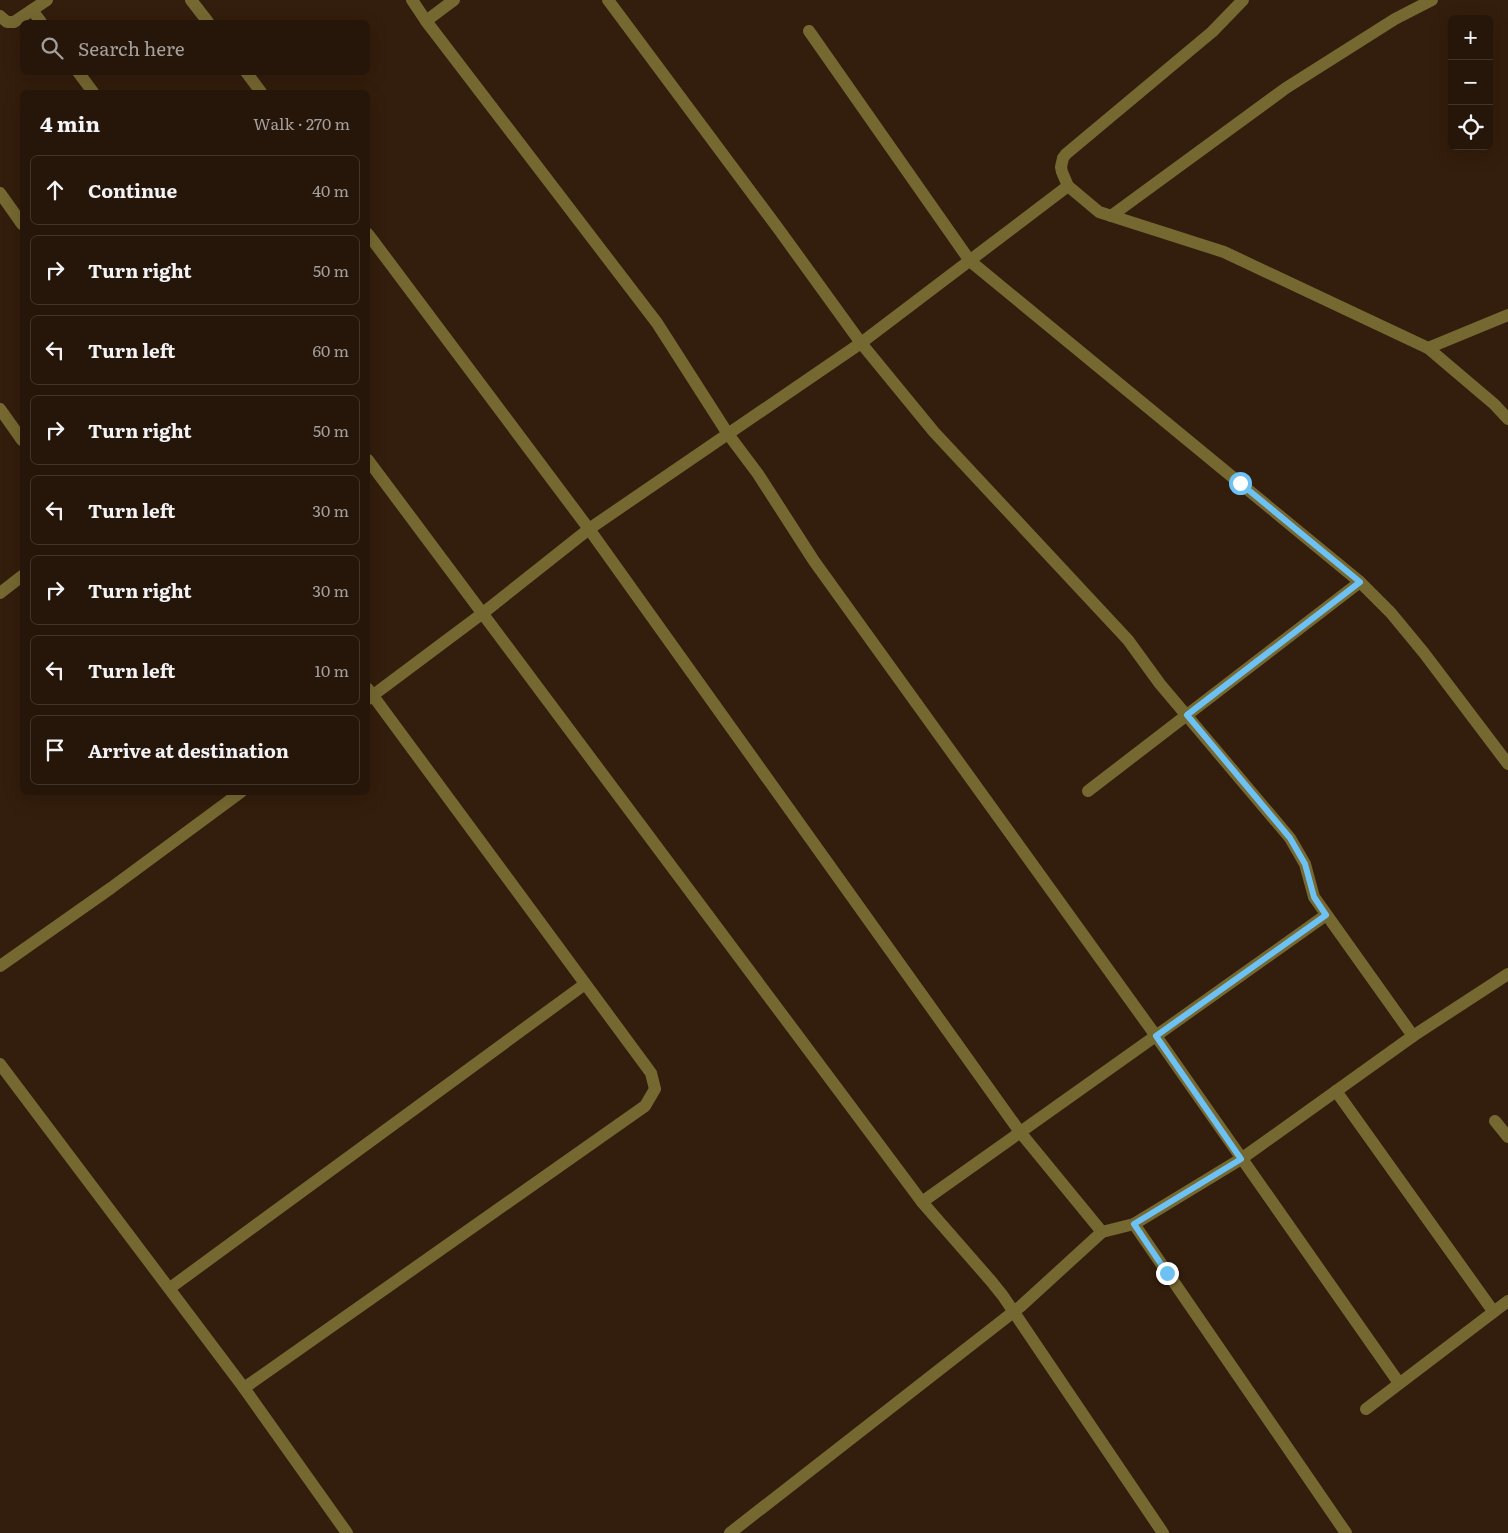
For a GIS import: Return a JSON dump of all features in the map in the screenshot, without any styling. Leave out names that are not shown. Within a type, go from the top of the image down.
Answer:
[{"type":"street","points":[[0,16],[7,22],[14,22],[47,0]]},
{"type":"street","points":[[191,0],[206,20]]},
{"type":"street","points":[[412,0],[426,21],[657,323],[728,434],[758,474],[814,561],[1156,1036],[1399,1383]]},
{"type":"street","points":[[426,21],[454,0]]},
{"type":"street","points":[[608,0],[861,343],[934,432],[1128,640],[1160,684],[1290,838],[1305,864],[1314,897],[1412,1036]]},
{"type":"street","points":[[1243,0],[1212,32],[1066,154],[1061,166],[1068,186],[1099,212],[1224,252],[1428,348],[1494,404],[1508,420]]},
{"type":"street","points":[[1110,216],[1286,88],[1395,19],[1432,0]]},
{"type":"street","points":[[32,10],[40,20]]},
{"type":"street","points":[[809,31],[970,260],[1360,582],[1391,612],[1508,764]]},
{"type":"street","points":[[80,75],[92,90]]},
{"type":"street","points":[[248,75],[260,90]]},
{"type":"street","points":[[370,694],[482,613],[590,529],[861,343],[1068,186]]},
{"type":"street","points":[[0,193],[20,221]]},
{"type":"street","points":[[370,237],[590,529],[1020,1132],[1102,1232]]},
{"type":"street","points":[[1428,348],[1508,315]]},
{"type":"street","points":[[0,409],[20,437]]},
{"type":"street","points":[[370,463],[922,1202],[991,1280],[1163,1533]]},
{"type":"street","points":[[0,593],[20,578]]},
{"type":"street","points":[[1088,791],[1360,582]]},
{"type":"street","points":[[244,1388],[645,1106],[655,1089],[651,1073],[370,696]]},
{"type":"street","points":[[0,966],[237,795]]},
{"type":"street","points":[[922,1202],[1326,915]]},
{"type":"street","points":[[730,1533],[1013,1312],[1102,1232],[1134,1224],[1241,1159],[1412,1036],[1508,974]]},
{"type":"street","points":[[170,1288],[585,984]]},
{"type":"street","points":[[0,1064],[244,1388],[347,1533]]},
{"type":"street","points":[[1336,1091],[1493,1311]]},
{"type":"street","points":[[1495,1121],[1508,1137]]},
{"type":"street","points":[[1134,1224],[1346,1533]]},
{"type":"street","points":[[1366,1408],[1508,1301]]},
{"type":"route","points":[[1167,1273],[1134,1224],[1241,1159],[1156,1036],[1326,915],[1314,897],[1305,864],[1290,838],[1187,715],[1360,582],[1240,483]]}]
